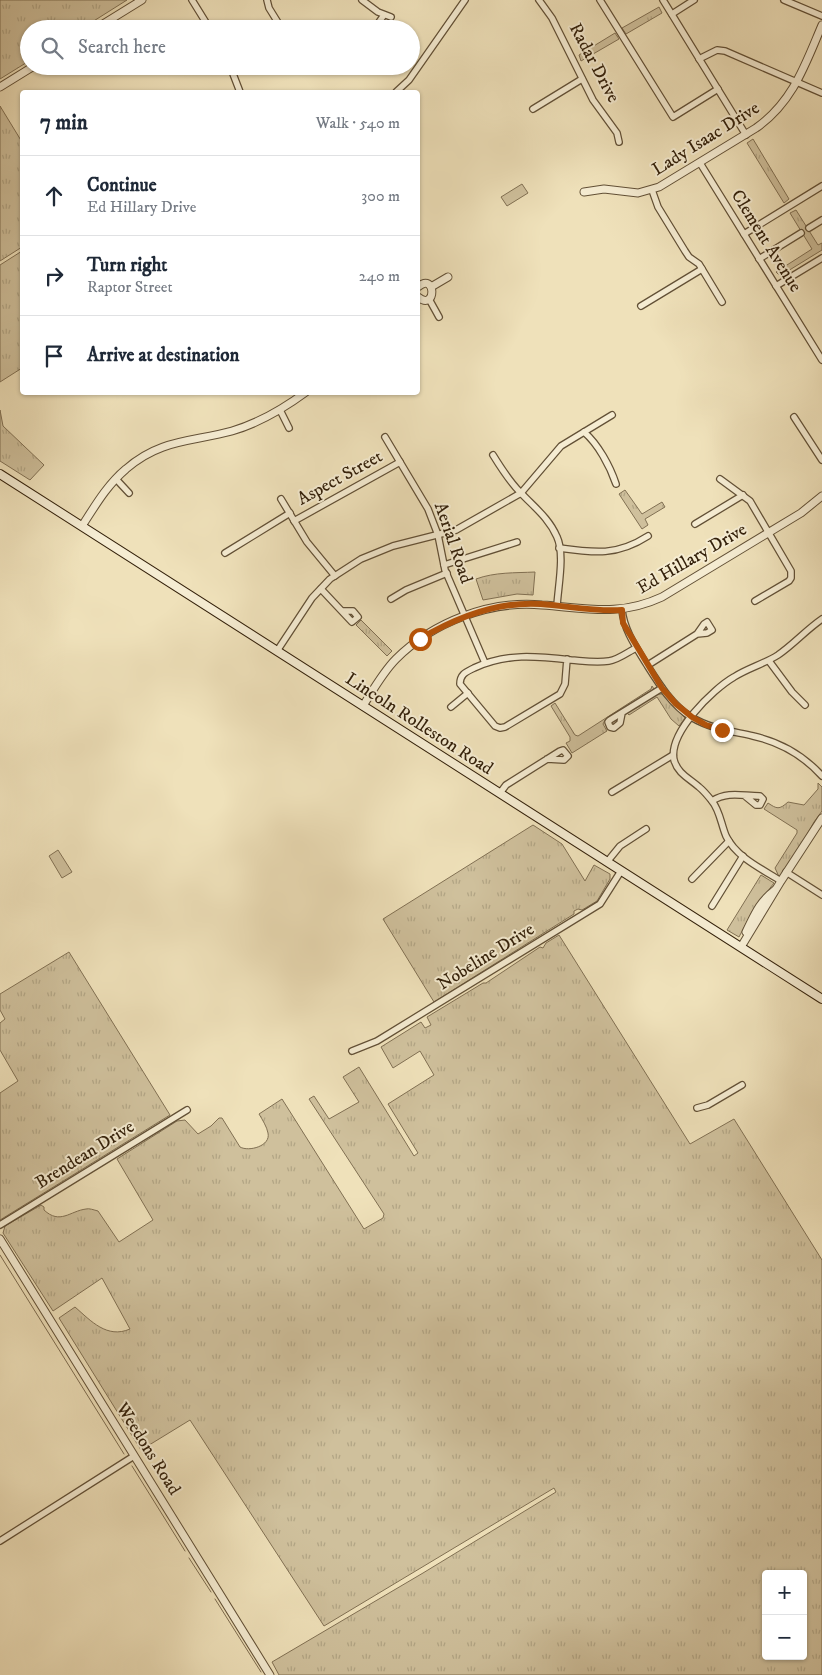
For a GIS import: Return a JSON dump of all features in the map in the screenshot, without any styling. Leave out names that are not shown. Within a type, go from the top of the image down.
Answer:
[{"type":"main road","name":"Lincoln Rolleston Road","points":[[0,474],[822,999]]},
{"type":"street","points":[[110,20],[142,0]]},
{"type":"street","points":[[192,0],[204,20]]},
{"type":"street","points":[[266,0],[276,20]]},
{"type":"street","points":[[362,0],[384,15],[391,17]]},
{"type":"street","points":[[420,64],[465,0]]},
{"type":"street","name":"Radar Drive","points":[[539,0],[552,18],[593,100],[617,133],[619,142]]},
{"type":"street","points":[[600,0],[673,117],[718,89]]},
{"type":"street","points":[[663,0],[746,135]]},
{"type":"street","points":[[672,14],[694,0]]},
{"type":"street","points":[[784,0],[822,16]]},
{"type":"street","points":[[380,20],[384,15]]},
{"type":"street","name":"Lady Isaac Drive","points":[[584,192],[604,189],[638,193],[652,190],[675,179],[764,123],[788,97],[798,82],[819,40],[822,25]]},
{"type":"street","points":[[699,59],[717,50],[725,51],[822,94]]},
{"type":"street","points":[[0,87],[20,75]]},
{"type":"street","points":[[233,75],[239,90]]},
{"type":"street","points":[[398,90],[412,75]]},
{"type":"street","points":[[533,109],[582,79]]},
{"type":"street","name":"Clement Avenue","points":[[700,163],[822,360]]},
{"type":"street","points":[[744,234],[822,186]]},
{"type":"street","points":[[652,190],[658,207],[689,258],[699,264],[722,302]]},
{"type":"street","points":[[809,228],[822,220]]},
{"type":"street","points":[[760,259],[801,233]]},
{"type":"street","points":[[776,286],[822,258]]},
{"type":"street","points":[[641,306],[702,270]]},
{"type":"street","points":[[431,288],[448,277]]},
{"type":"street","points":[[420,284],[428,284],[431,288],[432,292],[429,299]]},
{"type":"street","points":[[420,298],[424,300],[429,299]]},
{"type":"street","points":[[429,299],[439,317]]},
{"type":"street","points":[[82,526],[100,499],[116,480],[140,458],[169,444],[232,431],[246,426],[280,410],[302,395]]},
{"type":"street","points":[[280,410],[289,428]]},
{"type":"street","points":[[277,651],[312,598],[335,576],[361,559],[393,546],[456,530],[521,493],[561,446],[612,415]]},
{"type":"street","points":[[794,417],[822,460]]},
{"type":"street","points":[[584,432],[592,439],[614,476],[616,484]]},
{"type":"street","name":"Aerial Road","points":[[385,437],[428,509],[438,535],[447,573],[485,663]]},
{"type":"street","points":[[493,455],[506,476],[544,514],[558,538],[560,557],[557,606]]},
{"type":"street","name":"Aspect Street","points":[[294,521],[400,462]]},
{"type":"street","points":[[720,479],[731,488],[743,494],[754,507],[792,574],[789,581],[755,601]]},
{"type":"street","points":[[116,480],[129,493]]},
{"type":"street","points":[[695,524],[743,494]]},
{"type":"street","name":"Ed Hillary Drive","points":[[364,706],[395,659],[420,639],[442,626],[465,616],[506,605],[540,604],[598,610],[622,610],[638,606],[662,597],[812,506],[822,496]]},
{"type":"street","points":[[282,499],[307,542],[335,576]]},
{"type":"street","points":[[225,553],[290,513]]},
{"type":"street","points":[[559,548],[592,552],[619,550],[636,544],[648,536]]},
{"type":"street","points":[[444,564],[517,542]]},
{"type":"street","points":[[391,599],[406,590],[447,573]]},
{"type":"street","points":[[320,589],[343,611]]},
{"type":"street","points":[[622,610],[623,623],[636,648],[662,688],[676,704],[692,717],[714,728],[753,736],[778,744],[803,759],[822,776]]},
{"type":"street","points":[[781,880],[743,856],[729,841],[712,801],[700,787],[682,774],[676,765],[674,755],[678,737],[705,700],[727,681],[744,671],[769,661],[792,645],[805,631],[822,619]]},
{"type":"street","points":[[648,666],[697,634]]},
{"type":"street","points":[[567,659],[565,684],[560,694],[505,728],[495,726],[460,684],[460,678],[464,673],[485,663],[504,658],[523,656],[567,659],[598,662],[613,661],[636,648]]},
{"type":"street","points":[[769,661],[792,692],[805,705]]},
{"type":"street","points":[[622,713],[662,688]]},
{"type":"street","points":[[451,707],[468,693]]},
{"type":"street","points":[[612,792],[674,755]]},
{"type":"street","points":[[500,793],[506,785],[547,759]]},
{"type":"street","points":[[712,801],[728,794],[745,796]]},
{"type":"street","points":[[739,946],[757,908],[775,890],[822,818]]},
{"type":"street","points":[[607,862],[620,846],[646,828]]},
{"type":"street","points":[[692,879],[729,841]]},
{"type":"street","points":[[712,906],[743,856]]},
{"type":"street","name":"Nobeline Drive","points":[[352,1051],[378,1041],[600,904],[621,871]]},
{"type":"street","points":[[786,872],[822,895]]},
{"type":"street","points":[[696,1108],[708,1105],[742,1085]]},
{"type":"street","name":"Brendean Drive","points":[[0,1225],[187,1110]]},
{"type":"street","name":"Weedons Road","points":[[0,1239],[270,1675]]},
{"type":"street","points":[[0,1541],[134,1456]]},
{"type":"green space","points":[[0,0],[127,0],[95,20],[20,20],[20,67],[0,79]]},
{"type":"green space","points":[[659,7],[662,13],[626,34],[622,28]]},
{"type":"green space","points":[[615,33],[619,39],[581,61],[579,55]]},
{"type":"green space","points":[[0,106],[20,139],[20,248],[0,261]]},
{"type":"green space","points":[[753,139],[789,199],[784,203],[747,143]]},
{"type":"green space","points":[[522,184],[528,193],[507,206],[501,197]]},
{"type":"green space","points":[[796,210],[818,245],[822,243],[822,250],[783,274],[778,274],[776,272],[812,249],[790,213]]},
{"type":"green space","points":[[20,252],[20,369],[0,382],[0,265]]},
{"type":"green space","points":[[0,410],[3,426],[44,465],[30,480],[0,461]]},
{"type":"green space","points":[[625,490],[642,514],[662,502],[665,507],[645,519],[648,525],[642,529],[619,494]]},
{"type":"green space","points":[[535,572],[533,595],[517,594],[483,600],[476,579],[498,574]]},
{"type":"green space","points":[[361,620],[392,651],[387,656],[356,625]]},
{"type":"green space","points":[[652,686],[654,689],[605,720],[603,724],[607,731],[572,753],[566,743],[570,741],[570,737],[551,706],[555,703],[575,735],[578,736],[651,689]]},
{"type":"green space","points":[[656,694],[662,694],[685,718],[679,726],[671,719],[657,697],[629,715],[627,713]]},
{"type":"green space","points":[[818,783],[822,787],[822,811],[781,881],[775,868],[797,833],[797,830],[764,809],[768,803],[778,808],[788,802],[804,805],[818,789]]},
{"type":"green space","points":[[533,825],[562,844],[585,881],[594,865],[610,874],[610,879],[597,901],[582,910],[574,911],[574,914],[434,1002],[383,919]]},
{"type":"green space","points":[[58,850],[72,872],[62,878],[49,856]]},
{"type":"green space","points":[[761,875],[774,883],[753,910],[739,937],[727,930]]},
{"type":"green space","points":[[559,935],[690,1144],[734,1119],[822,1260],[822,1675],[279,1675],[272,1662],[556,1492],[554,1488],[324,1626],[190,1420],[141,1450],[59,1318],[75,1307],[93,1323],[107,1330],[122,1332],[130,1329],[102,1278],[53,1311],[3,1233],[5,1226],[41,1205],[50,1214],[60,1217],[80,1210],[92,1209],[98,1211],[119,1242],[153,1220],[117,1159],[177,1121],[185,1120],[198,1134],[211,1126],[219,1118],[222,1118],[240,1147],[249,1149],[258,1147],[268,1138],[267,1128],[259,1114],[282,1099],[364,1229],[383,1218],[384,1214],[309,1099],[314,1096],[329,1119],[359,1102],[343,1077],[359,1067],[414,1156],[418,1153],[388,1104],[434,1075],[420,1051],[393,1068],[381,1047],[421,1022],[425,1028],[431,1025],[427,1017],[486,983],[540,947],[543,948],[546,943]]},
{"type":"green space","points":[[69,952],[170,1115],[0,1220],[0,1093],[18,1081],[0,1050],[0,1023],[5,1019],[0,1010],[0,994]]},
{"type":"waterway","points":[[0,1255],[124,1454]]},
{"type":"waterway","points":[[132,1466],[185,1551]]},
{"type":"waterway","points":[[189,1558],[211,1592]]},
{"type":"waterway","points":[[215,1599],[261,1672]]},
{"type":"route","points":[[420,639],[442,626],[465,616],[506,605],[540,604],[598,610],[622,610],[623,623],[636,648],[662,688],[684,712],[706,725],[722,730]]}]
